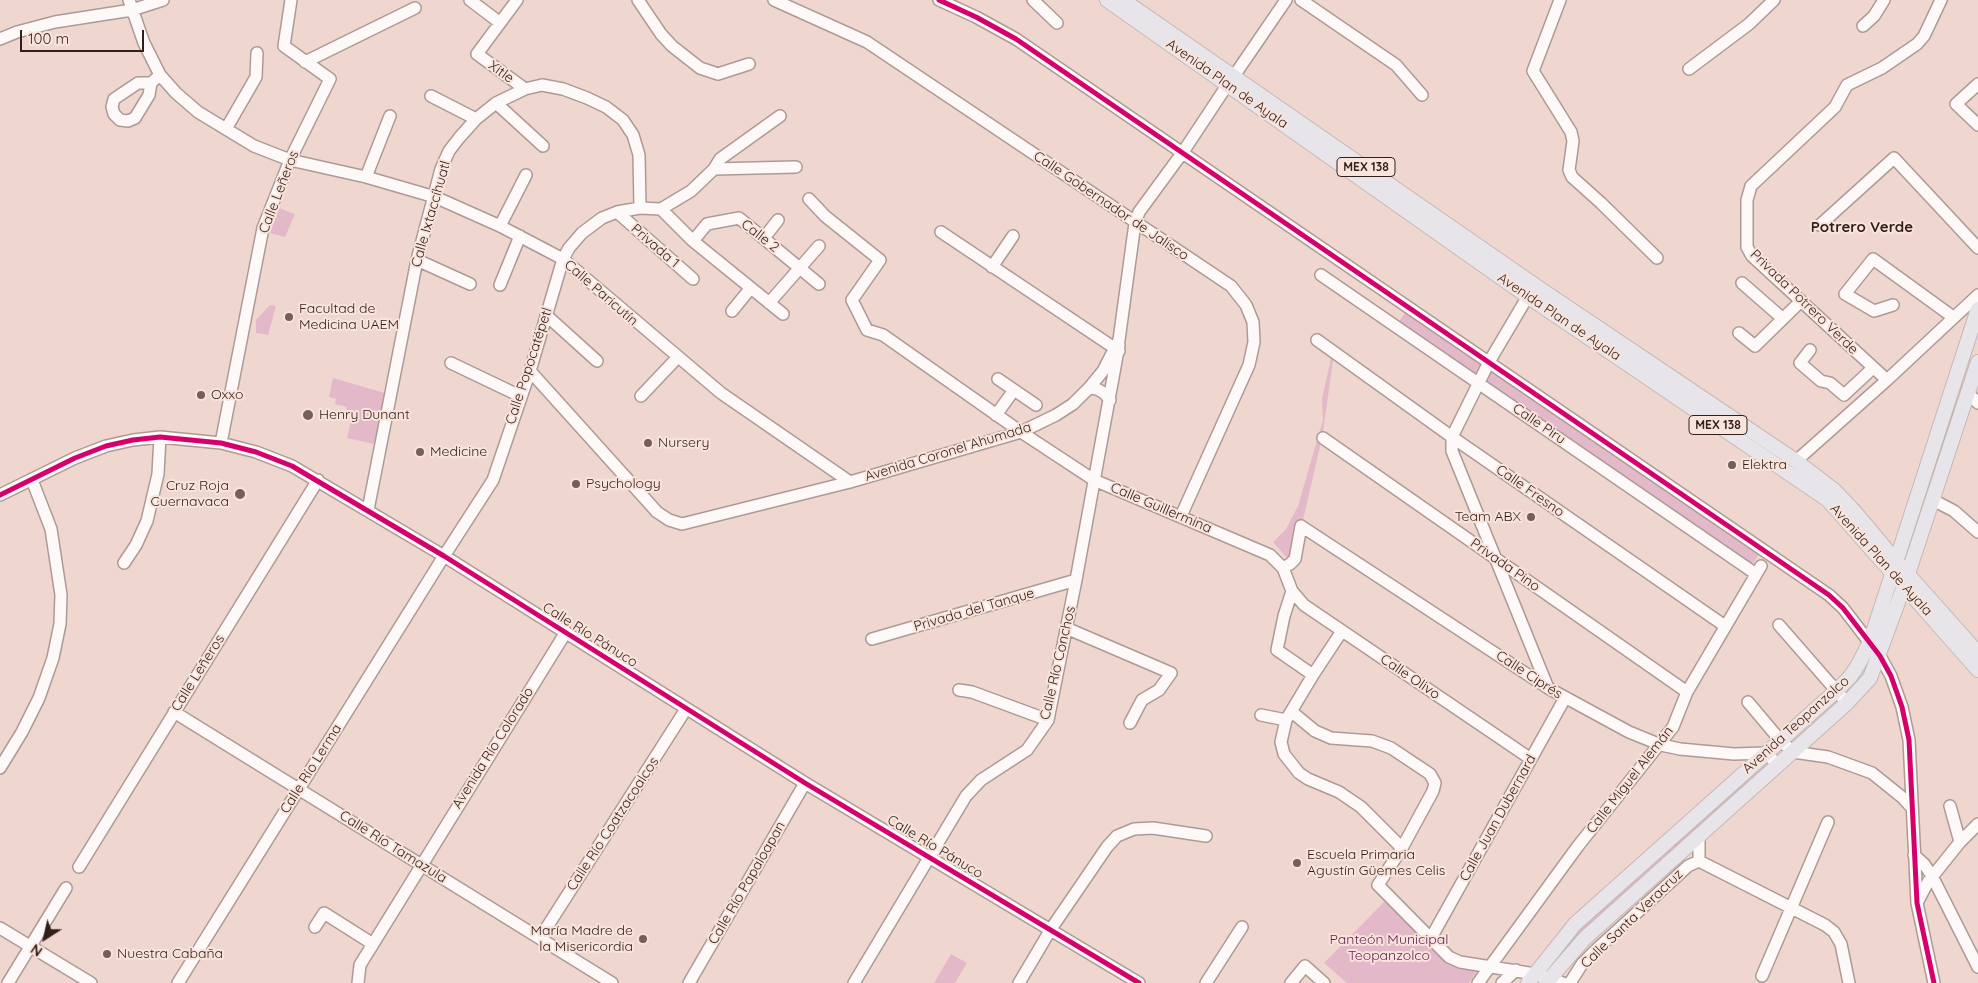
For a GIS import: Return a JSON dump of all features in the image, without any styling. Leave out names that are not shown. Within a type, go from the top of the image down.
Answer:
[{"type":"main road","name":"Avenida Plan de Ayala","points":[[1107,0],[1231,80]]},
{"type":"main road","name":"Avenida Plan de Ayala","points":[[1123,0],[1231,80],[1828,500],[1978,653]]},
{"type":"main road","name":"Avenida Plan de Ayala","points":[[1532,291],[1796,461],[1841,497],[1894,567]]},
{"type":"main road","name":"Avenida Teopanzolco","points":[[1531,978],[1575,924],[1836,691],[1854,671],[1870,642],[1978,309]]},
{"type":"main road","name":"Avenida Teopanzolco","points":[[1548,981],[1585,938],[1847,703],[1870,678],[1880,656],[1906,580],[1978,362]]},
{"type":"main road","points":[[1936,437],[1951,441]]},
{"type":"main road","name":"Avenida Plan de Ayala","points":[[1906,580],[1923,607],[1978,670]]},
{"type":"main road","points":[[1894,613],[1910,608],[1923,607]]},
{"type":"street","points":[[0,39],[17,32],[55,22],[163,0]]},
{"type":"street","name":"Calle Leñeros","points":[[221,443],[263,228],[290,160],[330,79],[284,46],[291,0]]},
{"type":"street","points":[[470,0],[499,22],[517,0]]},
{"type":"street","points":[[638,0],[661,34],[672,46],[700,68],[718,74],[749,64]]},
{"type":"street","name":"Calle Gobernador de Jalisco","points":[[774,0],[867,42],[1231,286],[1246,305],[1253,322],[1254,342],[1249,365],[1181,516]]},
{"type":"street","points":[[939,0],[976,17],[1016,39],[1829,594],[1843,608],[1880,656],[1891,676],[1899,699],[1909,740],[1917,902],[1934,983]]},
{"type":"street","points":[[1034,0],[1057,23]]},
{"type":"street","name":"Avenida Coronel Ahumada","points":[[530,371],[657,512],[669,520],[682,524],[850,482],[1021,432],[1056,416],[1073,404],[1089,388],[1103,371],[1118,347],[1135,223],[1139,212],[1183,152],[1286,0]]},
{"type":"street","points":[[1301,0],[1396,65],[1422,95]]},
{"type":"street","points":[[1560,0],[1533,71],[1570,132],[1573,141],[1569,170],[1572,177],[1601,202],[1657,258]]},
{"type":"street","points":[[1688,69],[1749,24],[1774,0]]},
{"type":"street","points":[[1863,26],[1874,16],[1884,0]]},
{"type":"street","name":"Privada Potrero Verde","points":[[1887,380],[1752,256],[1748,247],[1747,200],[1751,186],[1835,106],[1847,85],[1882,68],[1917,44],[1924,36],[1941,0]]},
{"type":"street","name":"Calle Paricutín","points":[[131,5],[156,79],[198,112],[254,146],[290,160],[366,177],[435,197],[500,226],[563,259],[721,393],[850,482]]},
{"type":"street","points":[[305,62],[415,8]]},
{"type":"street","name":"Xitle","points":[[499,22],[477,54],[525,89]]},
{"type":"street","points":[[226,129],[256,77],[257,53]]},
{"type":"street","points":[[1978,84],[1956,104],[1978,125]]},
{"type":"street","name":"Calle Ixtaccíhuatl","points":[[368,510],[417,260],[441,169],[449,152],[476,119],[496,103],[525,89],[542,85],[563,89],[606,107],[622,120],[633,135],[639,155],[640,208]]},
{"type":"street","points":[[431,96],[476,119]]},
{"type":"street","points":[[496,103],[543,146]]},
{"type":"street","points":[[366,177],[390,116]]},
{"type":"street","points":[[780,116],[720,159],[714,169],[691,191],[661,209],[693,241],[783,314]]},
{"type":"street","points":[[1820,225],[1894,158],[1978,248]]},
{"type":"street","points":[[714,169],[796,167]]},
{"type":"street","points":[[500,226],[526,175]]},
{"type":"street","name":"Calle Guillermina","points":[[809,199],[825,216],[880,260],[852,300],[868,330],[883,335],[996,415],[1094,480],[1270,555],[1282,568],[1292,590]]},
{"type":"street","name":"Calle Popocatépetl","points":[[444,556],[493,480],[530,371],[563,259],[569,248],[582,233],[602,218],[617,212],[640,208],[661,209]]},
{"type":"street","name":"Privada 1","points":[[617,212],[693,279]]},
{"type":"street","name":"Calle 2","points":[[693,241],[707,224],[739,218],[820,284]]},
{"type":"street","points":[[764,238],[778,220]]},
{"type":"street","points":[[941,232],[992,267],[1118,347]]},
{"type":"street","points":[[500,285],[520,236]]},
{"type":"street","points":[[992,267],[1013,236]]},
{"type":"street","points":[[769,303],[819,246]]},
{"type":"street","points":[[1893,305],[1874,311],[1845,294],[1873,259],[1953,317]]},
{"type":"street","points":[[417,260],[470,284]]},
{"type":"street","name":"Calle Piru","points":[[1321,275],[1759,570]]},
{"type":"street","points":[[1742,283],[1782,318]]},
{"type":"street","points":[[732,311],[750,289]]},
{"type":"street","points":[[1532,291],[1479,383],[1452,437],[1452,451],[1548,688]]},
{"type":"street","points":[[1796,461],[1978,295]]},
{"type":"street","points":[[1739,333],[1755,346],[1800,302]]},
{"type":"street","points":[[546,315],[597,361]]},
{"type":"street","name":"Calle Fresno","points":[[1317,340],[1452,437],[1725,626]]},
{"type":"street","name":"Calle Río Conchos","points":[[854,983],[966,796],[981,780],[1027,750],[1048,720],[1110,400],[1118,347]]},
{"type":"street","points":[[1810,350],[1800,363],[1821,381],[1830,384],[1844,394],[1873,368]]},
{"type":"street","points":[[641,396],[678,358]]},
{"type":"street","points":[[451,363],[520,396]]},
{"type":"street","points":[[998,379],[1036,405]]},
{"type":"street","points":[[1089,388],[1097,389],[1104,393],[1110,400]]},
{"type":"street","points":[[996,415],[1014,390]]},
{"type":"street","points":[[1968,392],[1978,403]]},
{"type":"street","points":[[124,563],[136,545],[147,521],[158,474],[160,437]]},
{"type":"street","name":"Calle Río Pánuco","points":[[0,495],[75,458],[106,446],[160,437],[221,443],[256,452],[292,466],[444,556],[686,710],[805,783],[1139,983]]},
{"type":"street","name":"Privada Pino","points":[[1323,438],[1687,692]]},
{"type":"street","points":[[0,768],[22,732],[39,698],[53,658],[60,624],[61,595],[51,528],[32,480]]},
{"type":"street","name":"Calle Leñeros","points":[[78,867],[318,480]]},
{"type":"street","points":[[1932,500],[1954,511],[1978,532]]},
{"type":"street","name":"Calle Ciprés","points":[[1282,568],[1295,559],[1301,526],[1548,688],[1629,732],[1661,745],[1706,753],[1766,753]]},
{"type":"street","name":"Calle Río Lerma","points":[[178,983],[444,556]]},
{"type":"street","name":"Calle Miguel Alemán","points":[[1478,983],[1578,846],[1673,728],[1687,692],[1759,570]]},
{"type":"street","name":"Privada del Tanque","points":[[872,639],[1076,580]]},
{"type":"street","points":[[1292,590],[1277,650],[1313,675]]},
{"type":"street","name":"Calle Olivo","points":[[1292,590],[1304,605],[1531,758]]},
{"type":"street","points":[[1779,625],[1847,703]]},
{"type":"street","points":[[1066,628],[1171,673],[1159,690],[1142,700],[1130,724]]},
{"type":"street","points":[[1342,631],[1289,716],[1281,742],[1284,754],[1299,773],[1308,779],[1339,792],[1361,807],[1402,848]]},
{"type":"street","name":"Avenida Río Colorado","points":[[358,983],[360,964],[566,632]]},
{"type":"street","points":[[959,690],[972,692],[1048,720]]},
{"type":"street","name":"Calle Juan Dubernard","points":[[1432,938],[1565,698]]},
{"type":"street","points":[[1748,702],[1780,740],[1793,752],[1828,757],[1872,773],[1903,798],[1912,808]]},
{"type":"street","name":"Calle Río Coatzacoalcos","points":[[540,938],[686,710]]},
{"type":"street","name":"Calle Río Tamazula","points":[[174,712],[612,983]]},
{"type":"street","points":[[1261,715],[1289,716],[1331,738],[1372,740],[1391,748],[1430,774],[1435,783],[1433,791],[1402,848],[1378,885],[1454,960],[1516,970],[1531,978],[1563,983]]},
{"type":"street","points":[[1766,753],[1778,765]]},
{"type":"street","name":"Calle Río Papaloapan","points":[[689,983],[805,783]]},
{"type":"street","points":[[1950,806],[1960,842]]},
{"type":"street","points":[[1762,976],[1828,822]]},
{"type":"street","points":[[1917,902],[1932,876],[1960,842],[1978,824]]},
{"type":"street","points":[[1019,983],[1051,929],[1107,847],[1118,836],[1134,829],[1153,828],[1206,836]]},
{"type":"street","points":[[1699,836],[1699,861],[1825,925],[1834,932],[1841,944],[1849,983]]},
{"type":"street","points":[[1914,855],[1924,864],[1932,876],[1973,948],[1978,967]]},
{"type":"street","name":"Calle Santa Veracruz","points":[[1570,983],[1582,964],[1597,949],[1688,866],[1699,861]]},
{"type":"street","points":[[8,983],[66,888]]},
{"type":"street","points":[[316,927],[324,912],[373,944]]},
{"type":"street","points":[[1206,983],[1242,927]]},
{"type":"street","points":[[0,928],[90,983]]},
{"type":"street","points":[[1291,983],[1305,966],[1324,983]]},
{"type":"street","points":[[1502,983],[1516,970]]},
{"type":"green space","points":[[279,208],[295,214],[285,237],[270,233]]},
{"type":"green space","points":[[270,305],[276,306],[268,335],[256,333],[256,320]]},
{"type":"green space","points":[[1409,307],[1762,549],[1750,569],[1396,326]]},
{"type":"green space","points":[[1332,354],[1334,354],[1322,438],[1294,559],[1287,558],[1273,542],[1286,529],[1298,506],[1323,420],[1322,399]]},
{"type":"green space","points":[[333,378],[385,393],[374,444],[347,438],[352,416],[346,414],[347,407],[335,404],[336,399],[329,397]]},
{"type":"green space","points":[[1760,758],[1771,772],[1549,978],[1535,974],[1558,943]]},
{"type":"green space","name":"Panteón Municipal Teopanzolco","points":[[1387,899],[1448,957],[1478,969],[1469,983],[1347,983],[1324,963]]},
{"type":"green space","points":[[951,954],[967,963],[955,983],[934,983]]},
{"type":"cycle path","points":[[939,0],[976,17],[1016,39],[1829,595],[1843,608],[1880,656],[1891,676],[1902,707],[1909,740],[1917,903],[1934,983]]},
{"type":"cycle path","points":[[0,495],[75,458],[106,446],[160,437],[221,443],[256,452],[292,466],[444,556],[805,783],[1139,983]]},
{"type":"place","name":"Facultad de Medicina UAEM","points":[[289,317]]},
{"type":"place","name":"Oxxo","points":[[201,395]]},
{"type":"place","name":"Henry Dunant","points":[[308,415]]},
{"type":"place","name":"Nursery","points":[[648,443]]},
{"type":"place","name":"Medicine","points":[[420,452]]},
{"type":"place","name":"Elektra","points":[[1732,465]]},
{"type":"place","name":"Psychology","points":[[576,484]]},
{"type":"place","name":"Cruz Roja Cuernavaca","points":[[240,494]]},
{"type":"place","name":"Team ABX","points":[[1531,517]]},
{"type":"place","name":"Escuela Primaria Agustín Güemes Celis","points":[[1297,863]]},
{"type":"place","name":"María Madre de la Misericordia","points":[[643,939]]},
{"type":"place","name":"Nuestra Cabaña","points":[[107,954]]},
{"type":"district","name":"Potrero Verde","points":[[1862,227]]}]
